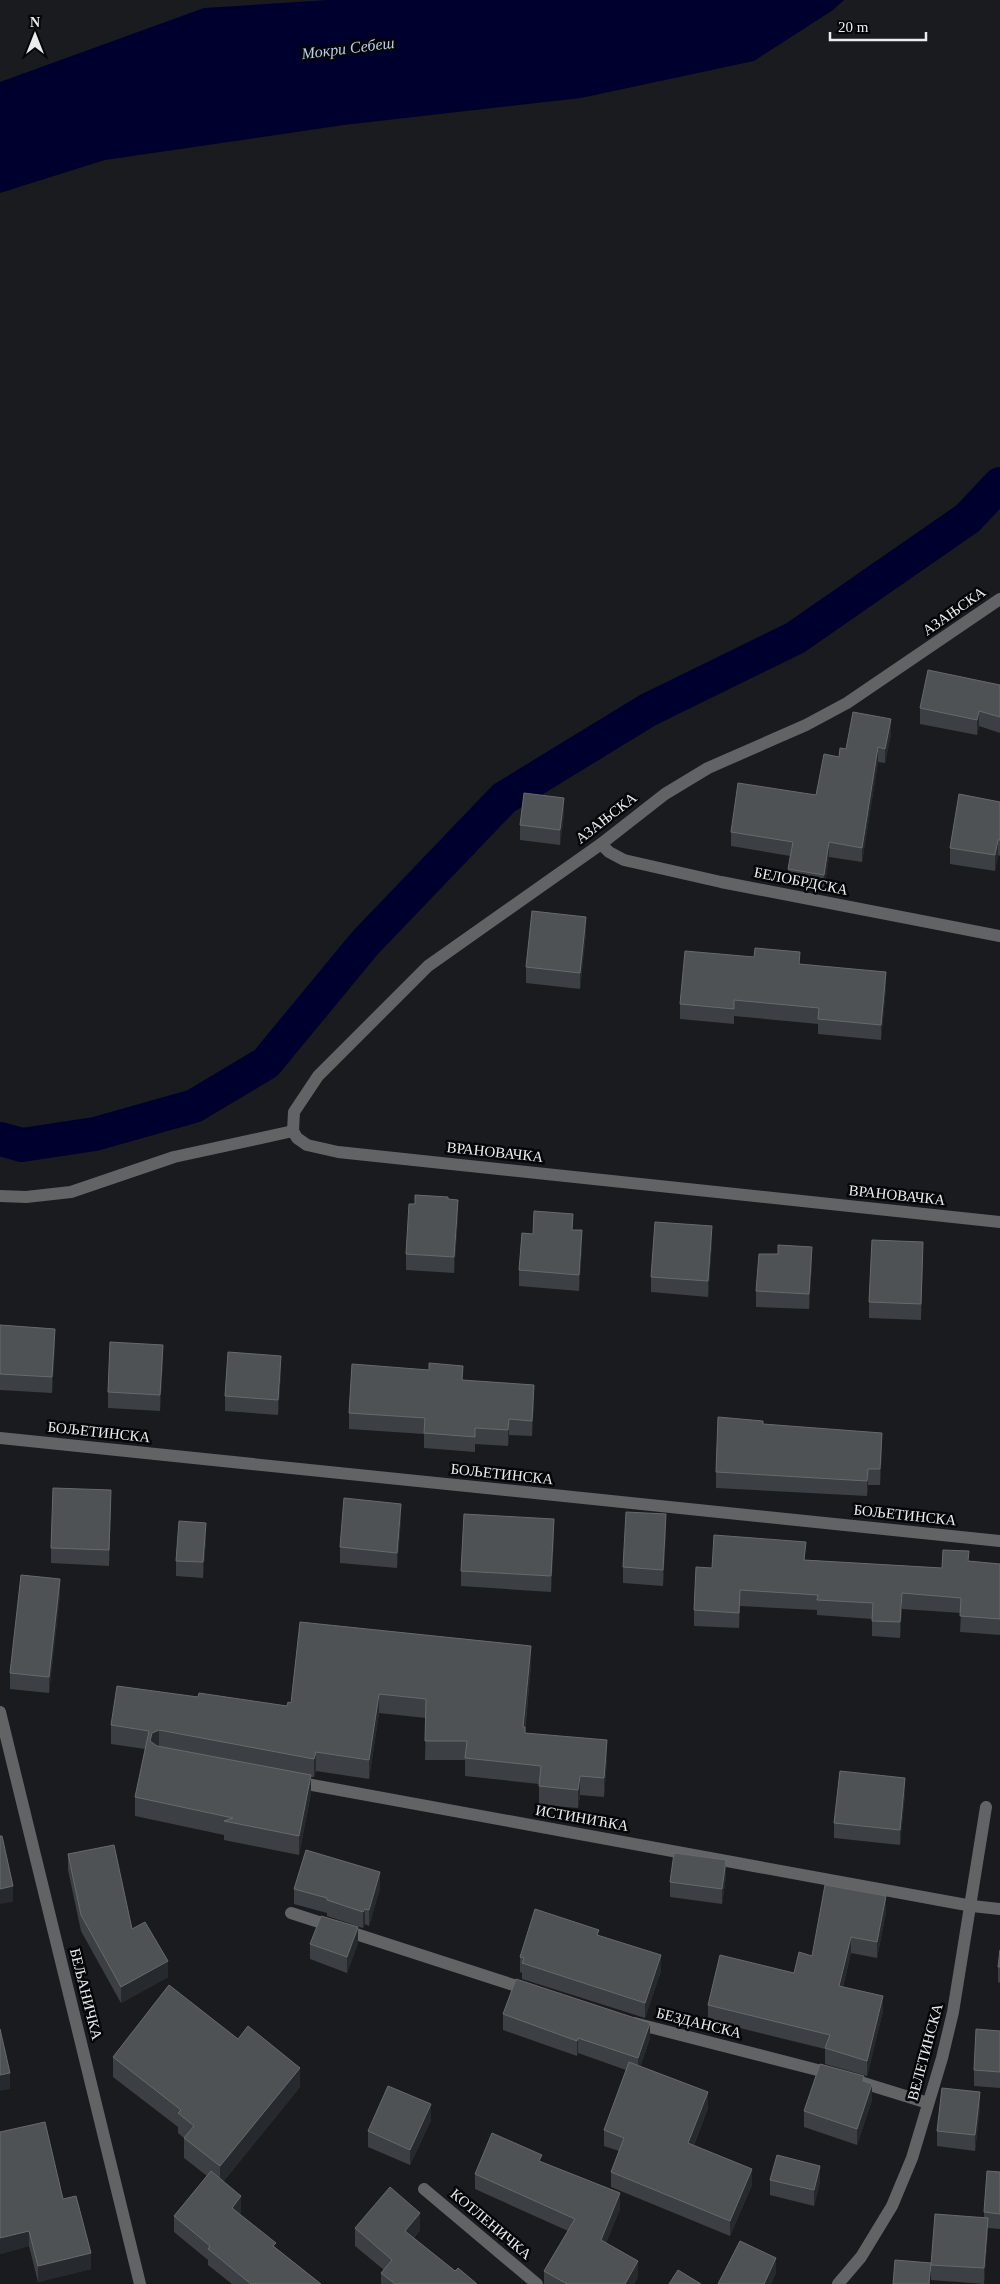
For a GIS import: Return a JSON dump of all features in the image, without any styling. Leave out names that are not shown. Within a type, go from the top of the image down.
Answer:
[{"type":"street","name":"АЗАЊСКА","points":[[293,1131],[294,1112],[318,1076],[428,966],[601,844],[637,814],[694,776],[806,725],[847,703],[1000,599]]},
{"type":"street","name":"БЕЛОБРДСКА","points":[[601,844],[608,852],[624,860],[721,882],[1000,936]]},
{"type":"street","points":[[0,1196],[26,1197],[72,1192],[174,1157],[293,1131]]},
{"type":"street","name":"ВРАНОВАЧКА","points":[[293,1131],[307,1145],[338,1152],[1000,1222]]},
{"type":"street","name":"БОЉЕТИНСКА","points":[[0,1438],[1000,1541]]},
{"type":"street","name":"БЕЉАНИЧКА","points":[[0,1712],[140,2284]]},
{"type":"street","name":"ИСТИНИЋКА","points":[[285,1780],[972,1906],[1000,1909]]},
{"type":"street","name":"ВЕЛЕТИНСКА","points":[[838,2284],[861,2257],[892,2206],[912,2158],[954,2012],[986,1807]]},
{"type":"street","points":[[291,1913],[542,1994]]},
{"type":"street","name":"БЕЗДАНСКА","points":[[626,2021],[835,2075],[928,2103]]},
{"type":"street","name":"КОТЛЕНИЧКА","points":[[424,2189],[537,2284]]},
{"type":"water","name":"Мокри Себеш","points":[[328,0],[844,0],[833,10],[754,61],[581,98],[344,125],[105,160],[0,193],[0,82],[204,8]]},
{"type":"building","points":[[928,670],[1000,685],[1000,717],[979,711],[977,720],[920,708]]},
{"type":"building","points":[[853,712],[891,719],[885,749],[878,747],[862,848],[829,842],[824,875],[788,869],[793,842],[731,832],[738,783],[816,795],[824,754],[839,757],[840,748],[846,749]]},
{"type":"building","points":[[524,793],[564,798],[560,830],[520,825]]},
{"type":"building","points":[[959,794],[1000,802],[1000,840],[998,840],[995,855],[950,848]]},
{"type":"building","points":[[532,911],[586,917],[580,973],[526,967]]},
{"type":"building","points":[[755,948],[800,952],[799,964],[886,972],[881,1025],[818,1019],[819,1008],[734,1000],[734,1009],[680,1004],[685,951],[754,957]]},
{"type":"building","points":[[415,1195],[448,1197],[448,1199],[458,1200],[454,1257],[406,1254],[409,1204],[415,1204]]},
{"type":"building","points":[[534,1211],[573,1214],[572,1230],[582,1230],[579,1275],[519,1270],[522,1233],[533,1234]]},
{"type":"building","points":[[655,1222],[712,1226],[708,1281],[651,1277]]},
{"type":"building","points":[[872,1240],[923,1242],[921,1304],[869,1302]]},
{"type":"building","points":[[778,1245],[812,1247],[809,1294],[756,1291],[759,1254],[778,1254]]},
{"type":"building","points":[[0,1325],[55,1329],[52,1377],[0,1374]]},
{"type":"building","points":[[110,1342],[163,1345],[160,1395],[108,1392]]},
{"type":"building","points":[[228,1352],[281,1356],[278,1400],[225,1396]]},
{"type":"building","points":[[429,1363],[463,1366],[462,1380],[534,1385],[532,1421],[509,1419],[508,1430],[475,1428],[475,1437],[424,1433],[425,1418],[349,1413],[352,1364],[429,1370]]},
{"type":"building","points":[[718,1417],[763,1421],[763,1424],[882,1433],[880,1469],[868,1469],[867,1481],[716,1472]]},
{"type":"building","points":[[53,1488],[111,1490],[109,1550],[51,1548]]},
{"type":"building","points":[[344,1498],[401,1504],[397,1553],[340,1547]]},
{"type":"building","points":[[626,1512],[666,1514],[663,1570],[623,1567]]},
{"type":"building","points":[[464,1514],[554,1519],[551,1576],[461,1571]]},
{"type":"building","points":[[179,1521],[206,1523],[203,1562],[176,1561]]},
{"type":"building","points":[[714,1535],[806,1542],[804,1560],[942,1568],[943,1550],[969,1551],[968,1561],[1000,1564],[1000,1619],[960,1616],[961,1598],[902,1593],[900,1622],[872,1621],[873,1603],[817,1600],[818,1595],[740,1590],[739,1613],[694,1610],[696,1567],[712,1568]]},
{"type":"building","points":[[21,1575],[60,1579],[49,1677],[10,1673]]},
{"type":"building","points":[[300,1622],[531,1646],[523,1727],[525,1727],[525,1733],[607,1740],[604,1778],[580,1776],[578,1790],[539,1786],[541,1766],[465,1758],[467,1741],[425,1741],[426,1699],[379,1694],[369,1760],[316,1752],[314,1759],[159,1730],[152,1733],[150,1741],[157,1746],[311,1775],[299,1836],[224,1821],[233,1818],[135,1797],[149,1731],[111,1725],[117,1686],[198,1697],[199,1693],[287,1706],[288,1702],[291,1703]]},
{"type":"building","points":[[840,1771],[905,1778],[900,1830],[834,1823]]},
{"type":"building","points":[[0,1836],[2,1836],[13,1886],[0,1889]]},
{"type":"building","points":[[114,1845],[132,1929],[145,1922],[168,1961],[121,1987],[81,1915],[68,1854]]},
{"type":"building","points":[[306,1850],[380,1872],[369,1910],[365,1909],[363,1912],[327,1900],[327,1898],[294,1889]]},
{"type":"building","points":[[674,1853],[726,1860],[722,1889],[670,1882]]},
{"type":"building","points":[[825,1885],[886,1896],[877,1942],[851,1937],[839,1986],[883,1996],[867,2061],[825,2048],[830,2035],[708,2005],[720,1955],[794,1973],[799,1952],[812,1956]]},
{"type":"building","points":[[535,1909],[599,1930],[597,1935],[661,1955],[645,2003],[522,1963],[524,1958],[520,1957]]},
{"type":"building","points":[[321,1916],[358,1927],[347,1957],[310,1944]]},
{"type":"building","points":[[1000,1950],[1000,1967],[998,1967]]},
{"type":"building","points":[[516,1979],[650,2023],[638,2058],[578,2038],[577,2041],[503,2014]]},
{"type":"building","points":[[169,1985],[238,2039],[248,2026],[300,2068],[220,2166],[184,2138],[194,2126],[178,2113],[181,2110],[113,2057]]},
{"type":"building","points":[[0,2029],[10,2073],[0,2075]]},
{"type":"building","points":[[976,2029],[1000,2031],[1000,2072],[974,2070]]},
{"type":"building","points":[[629,2062],[708,2092],[688,2143],[752,2169],[730,2221],[611,2172],[624,2138],[604,2130]]},
{"type":"building","points":[[820,2064],[864,2076],[863,2081],[872,2084],[857,2129],[804,2111]]},
{"type":"building","points":[[388,2086],[431,2104],[410,2150],[368,2131]]},
{"type":"building","points":[[942,2088],[980,2092],[975,2135],[937,2131]]},
{"type":"building","points":[[45,2122],[63,2199],[76,2196],[91,2253],[38,2266],[29,2231],[0,2238],[0,2132]]},
{"type":"building","points":[[492,2133],[542,2155],[539,2161],[620,2193],[601,2240],[638,2261],[625,2284],[567,2284],[544,2271],[575,2219],[475,2174]]},
{"type":"building","points":[[777,2155],[820,2166],[814,2190],[770,2180]]},
{"type":"building","points":[[211,2171],[241,2196],[232,2208],[276,2243],[273,2246],[321,2284],[251,2284],[208,2249],[210,2246],[174,2216]]},
{"type":"building","points":[[987,2171],[1000,2172],[1000,2214],[984,2212]]},
{"type":"building","points":[[390,2187],[420,2213],[405,2231],[455,2271],[458,2268],[477,2284],[395,2284],[381,2273],[392,2260],[355,2228]]},
{"type":"building","points":[[935,2214],[988,2218],[984,2268],[931,2265]]},
{"type":"building","points":[[740,2241],[776,2258],[764,2284],[718,2284]]},
{"type":"building","points":[[895,2260],[931,2263],[929,2284],[893,2284]]},
{"type":"building","points":[[678,2270],[701,2284],[669,2284]]},
{"type":"waterway","points":[[0,1139],[22,1145],[95,1134],[194,1106],[266,1063],[365,943],[504,798],[648,710],[795,638],[968,518],[1000,484]]}]
